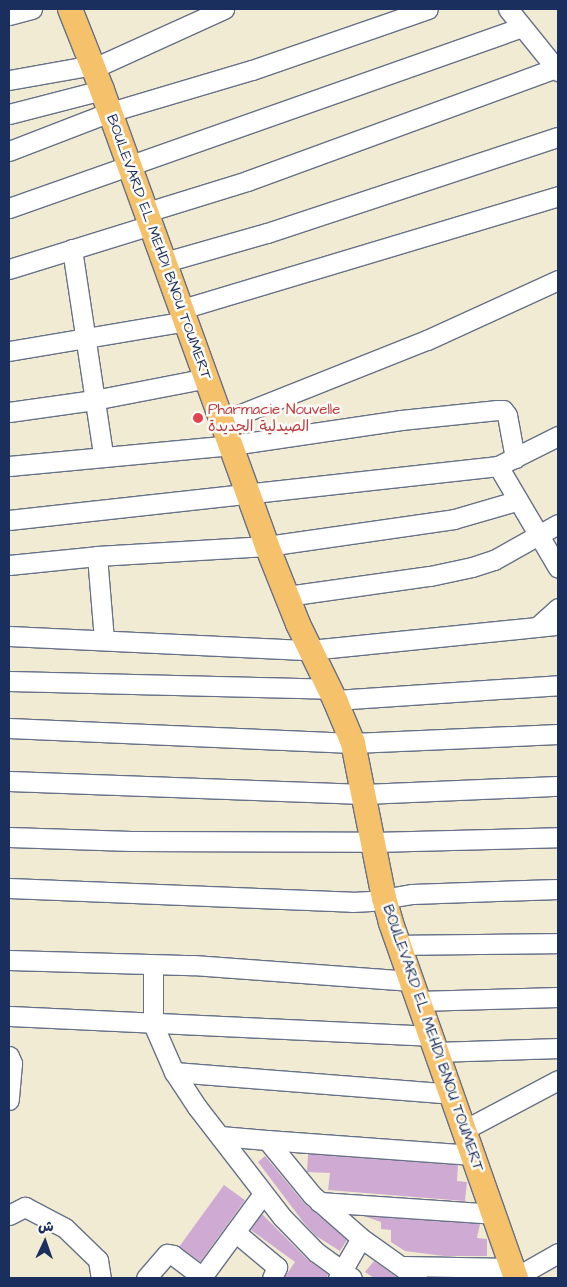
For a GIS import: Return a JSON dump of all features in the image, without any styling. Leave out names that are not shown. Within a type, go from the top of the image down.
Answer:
[{"type":"main road","name":"BOULEVARD EL MEHDI BNOU TOUMERT","points":[[70,9],[94,66],[224,421],[267,546],[310,650],[333,694],[353,743],[384,898],[398,945],[515,1274]]},
{"type":"street","points":[[9,15],[32,9]]},
{"type":"street","points":[[9,80],[94,66],[224,9]]},
{"type":"street","points":[[9,151],[110,112],[252,70],[428,9]]},
{"type":"street","points":[[9,270],[72,249],[247,180],[557,70],[508,9]]},
{"type":"street","points":[[9,208],[522,27]]},
{"type":"street","points":[[9,114],[102,90]]},
{"type":"street","points":[[165,262],[285,227],[558,137]]},
{"type":"street","points":[[9,351],[84,338],[185,315],[558,196]]},
{"type":"street","points":[[72,249],[103,455]]},
{"type":"street","points":[[224,421],[427,340],[558,280]]},
{"type":"street","points":[[9,412],[94,400],[207,378]]},
{"type":"street","points":[[9,466],[103,455],[232,445],[401,420],[497,410],[503,410],[507,415],[515,458]]},
{"type":"street","points":[[9,520],[498,466],[558,436]]},
{"type":"street","points":[[498,466],[516,501],[558,568]]},
{"type":"street","points":[[9,565],[97,556],[267,546],[454,519],[516,501]]},
{"type":"street","points":[[287,596],[430,576],[472,567],[494,560],[558,524]]},
{"type":"street","points":[[97,556],[104,640]]},
{"type":"street","points":[[537,627],[558,608]]},
{"type":"street","points":[[9,636],[310,650],[558,625]]},
{"type":"street","points":[[9,681],[333,694],[558,685]]},
{"type":"street","points":[[9,728],[353,743],[558,734]]},
{"type":"street","points":[[9,781],[364,794],[558,786]]},
{"type":"street","points":[[9,837],[131,841],[373,842],[558,837]]},
{"type":"street","points":[[9,888],[331,902],[371,901],[412,894],[558,889]]},
{"type":"street","points":[[398,945],[558,943]]},
{"type":"street","points":[[9,960],[153,965],[193,964],[414,991],[558,997]]},
{"type":"street","points":[[153,965],[153,1024],[174,1072],[197,1107],[262,1194],[299,1236],[344,1276],[361,1238]]},
{"type":"street","points":[[9,1016],[434,1044],[558,1048]]},
{"type":"street","points":[[9,1056],[12,1063],[9,1100]]},
{"type":"street","points":[[174,1072],[451,1094]]},
{"type":"street","points":[[464,1130],[556,1088]]},
{"type":"street","points":[[220,1136],[472,1155]]},
{"type":"street","points":[[267,1140],[318,1202],[361,1238],[417,1278]]},
{"type":"street","points":[[146,1278],[167,1254],[173,1255],[203,1278],[262,1194]]},
{"type":"street","points":[[318,1202],[493,1214]]},
{"type":"street","points":[[9,1215],[26,1207],[64,1228],[98,1260],[101,1278]]},
{"type":"street","points":[[236,1232],[277,1266],[272,1278]]},
{"type":"street","points":[[401,1266],[515,1274],[558,1253]]},
{"type":"building","points":[[308,1154],[458,1165],[457,1181],[467,1182],[465,1201],[328,1190],[330,1173],[307,1172]]},
{"type":"building","points":[[265,1156],[304,1203],[347,1240],[340,1251],[316,1236],[304,1223],[258,1162]]},
{"type":"building","points":[[224,1185],[245,1200],[200,1262],[179,1246]]},
{"type":"building","points":[[262,1214],[308,1260],[328,1274],[327,1278],[284,1278],[295,1262],[251,1230]]},
{"type":"building","points":[[364,1216],[480,1224],[477,1238],[487,1239],[487,1256],[444,1256],[405,1251],[391,1242],[391,1230],[381,1229],[381,1222]]},
{"type":"building","points":[[374,1261],[398,1278],[374,1278],[365,1272]]},
{"type":"place","name":"Pharmacie Nouvelle الصيدلية الجديدة","points":[[198,418]]}]
